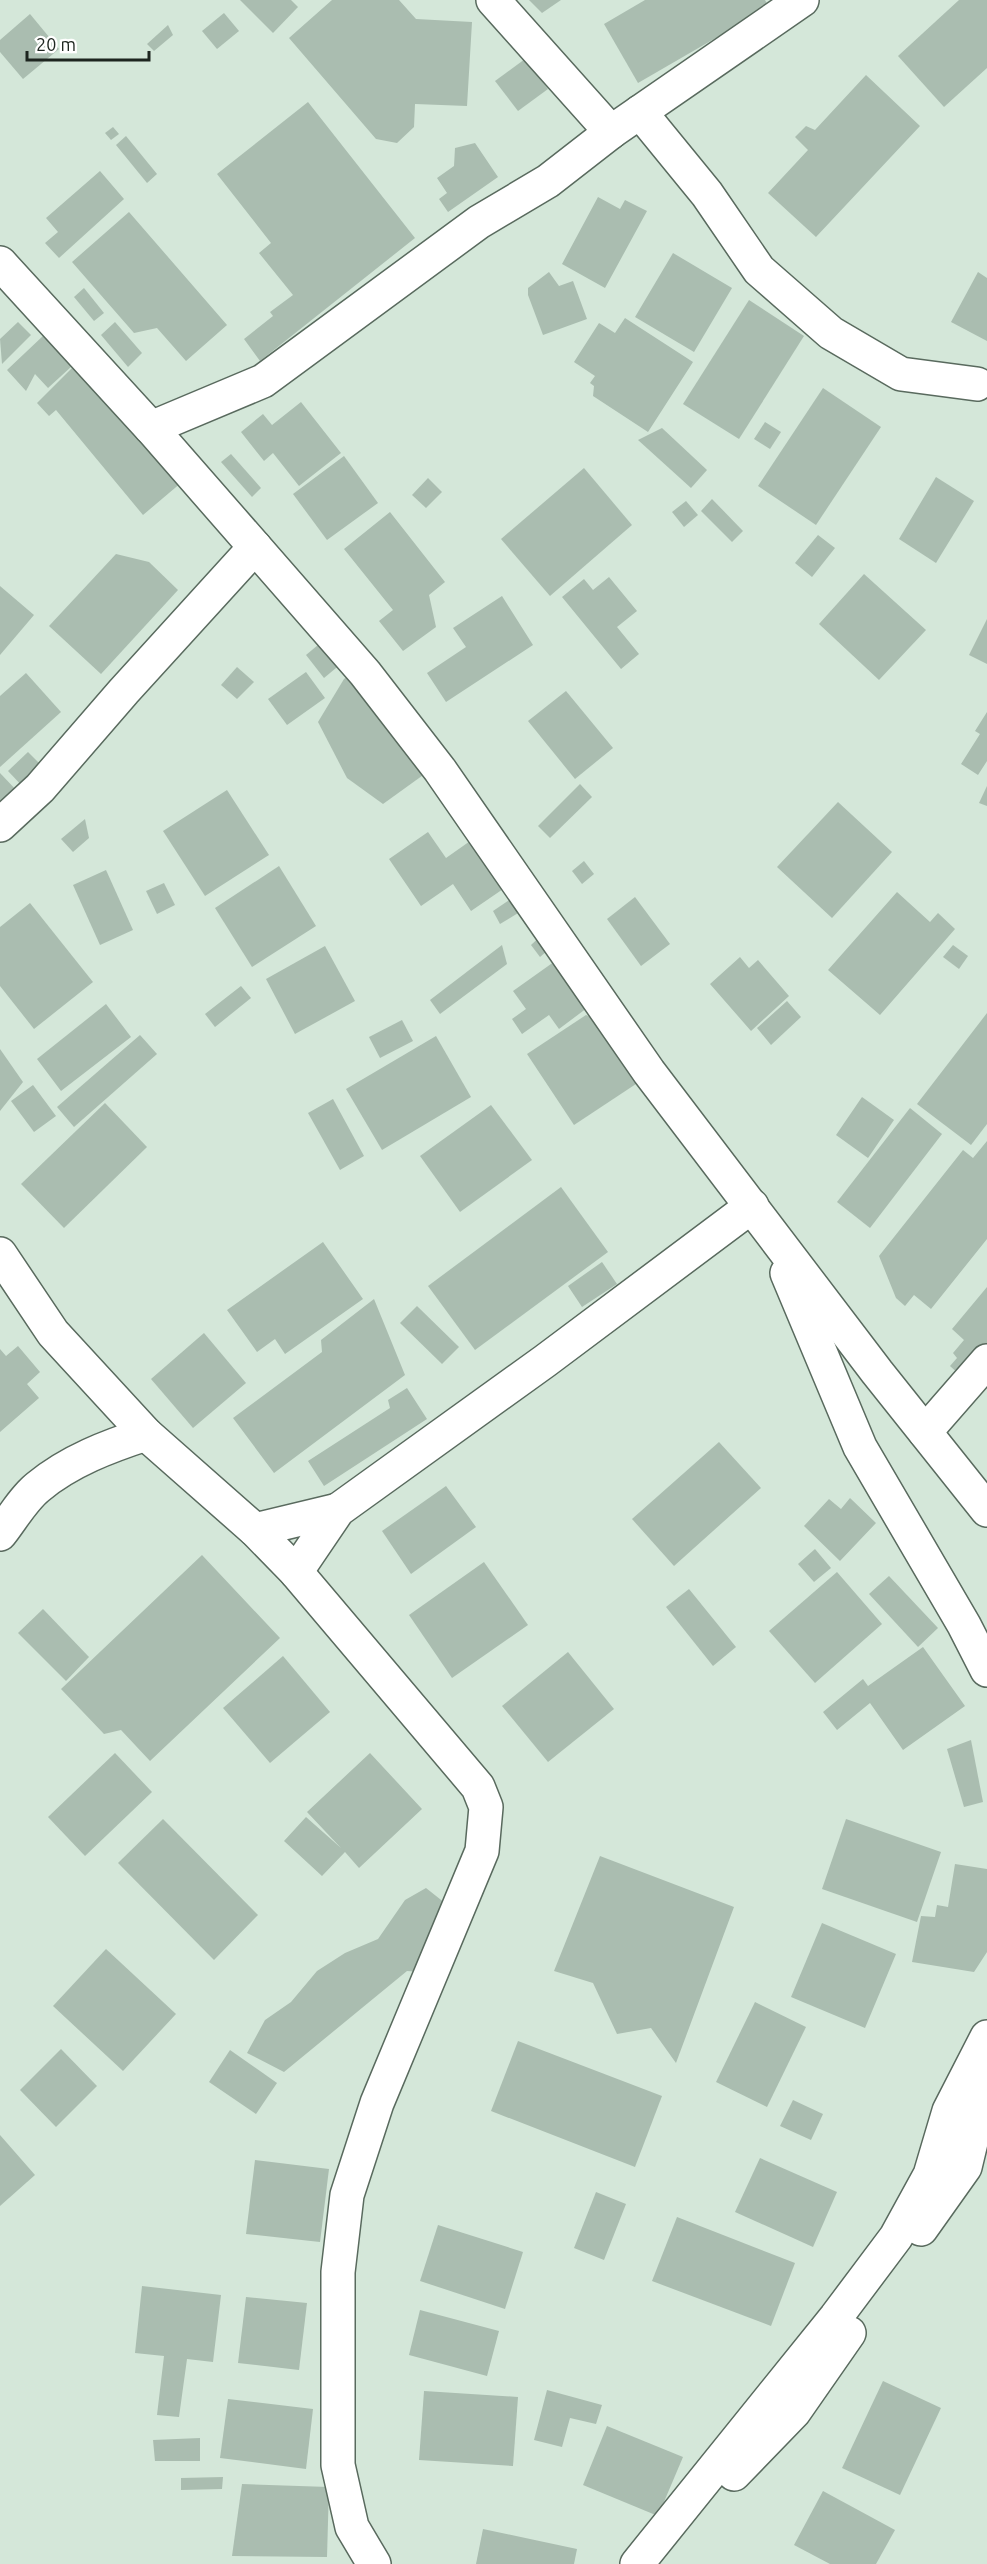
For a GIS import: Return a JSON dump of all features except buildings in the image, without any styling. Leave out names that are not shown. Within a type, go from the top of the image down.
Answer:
[{"type":"street","points":[[493,0],[611,132]]},
{"type":"street","points":[[151,428],[263,381],[479,222],[548,181],[611,132],[802,0]]},
{"type":"street","points":[[640,112],[707,194],[759,270],[831,333],[901,374],[977,384]]},
{"type":"street","points":[[0,263],[151,428],[365,673],[440,770],[649,1072],[987,1510]]},
{"type":"street","points":[[0,825],[40,788],[124,691],[255,547]]},
{"type":"street","points":[[296,1572],[338,1510],[545,1361],[752,1206]]},
{"type":"street","points":[[771,1233],[860,1447],[964,1625],[987,1670]]},
{"type":"street","points":[[0,1254],[53,1333],[146,1434],[255,1530],[296,1572],[477,1787],[486,1807],[482,1851],[377,2103],[347,2195],[338,2272],[338,2465],[352,2527],[374,2564]]},
{"type":"street","points":[[925,1432],[987,1361]]},
{"type":"street","points":[[0,1534],[37,1488],[77,1462],[111,1445],[146,1434]]},
{"type":"street","points":[[255,1530],[338,1510]]},
{"type":"street","points":[[637,2564],[836,2317],[896,2237],[930,2175],[949,2111],[987,2037]]},
{"type":"street","points":[[648,2564],[794,2412],[965,2167],[987,2076]]}]
